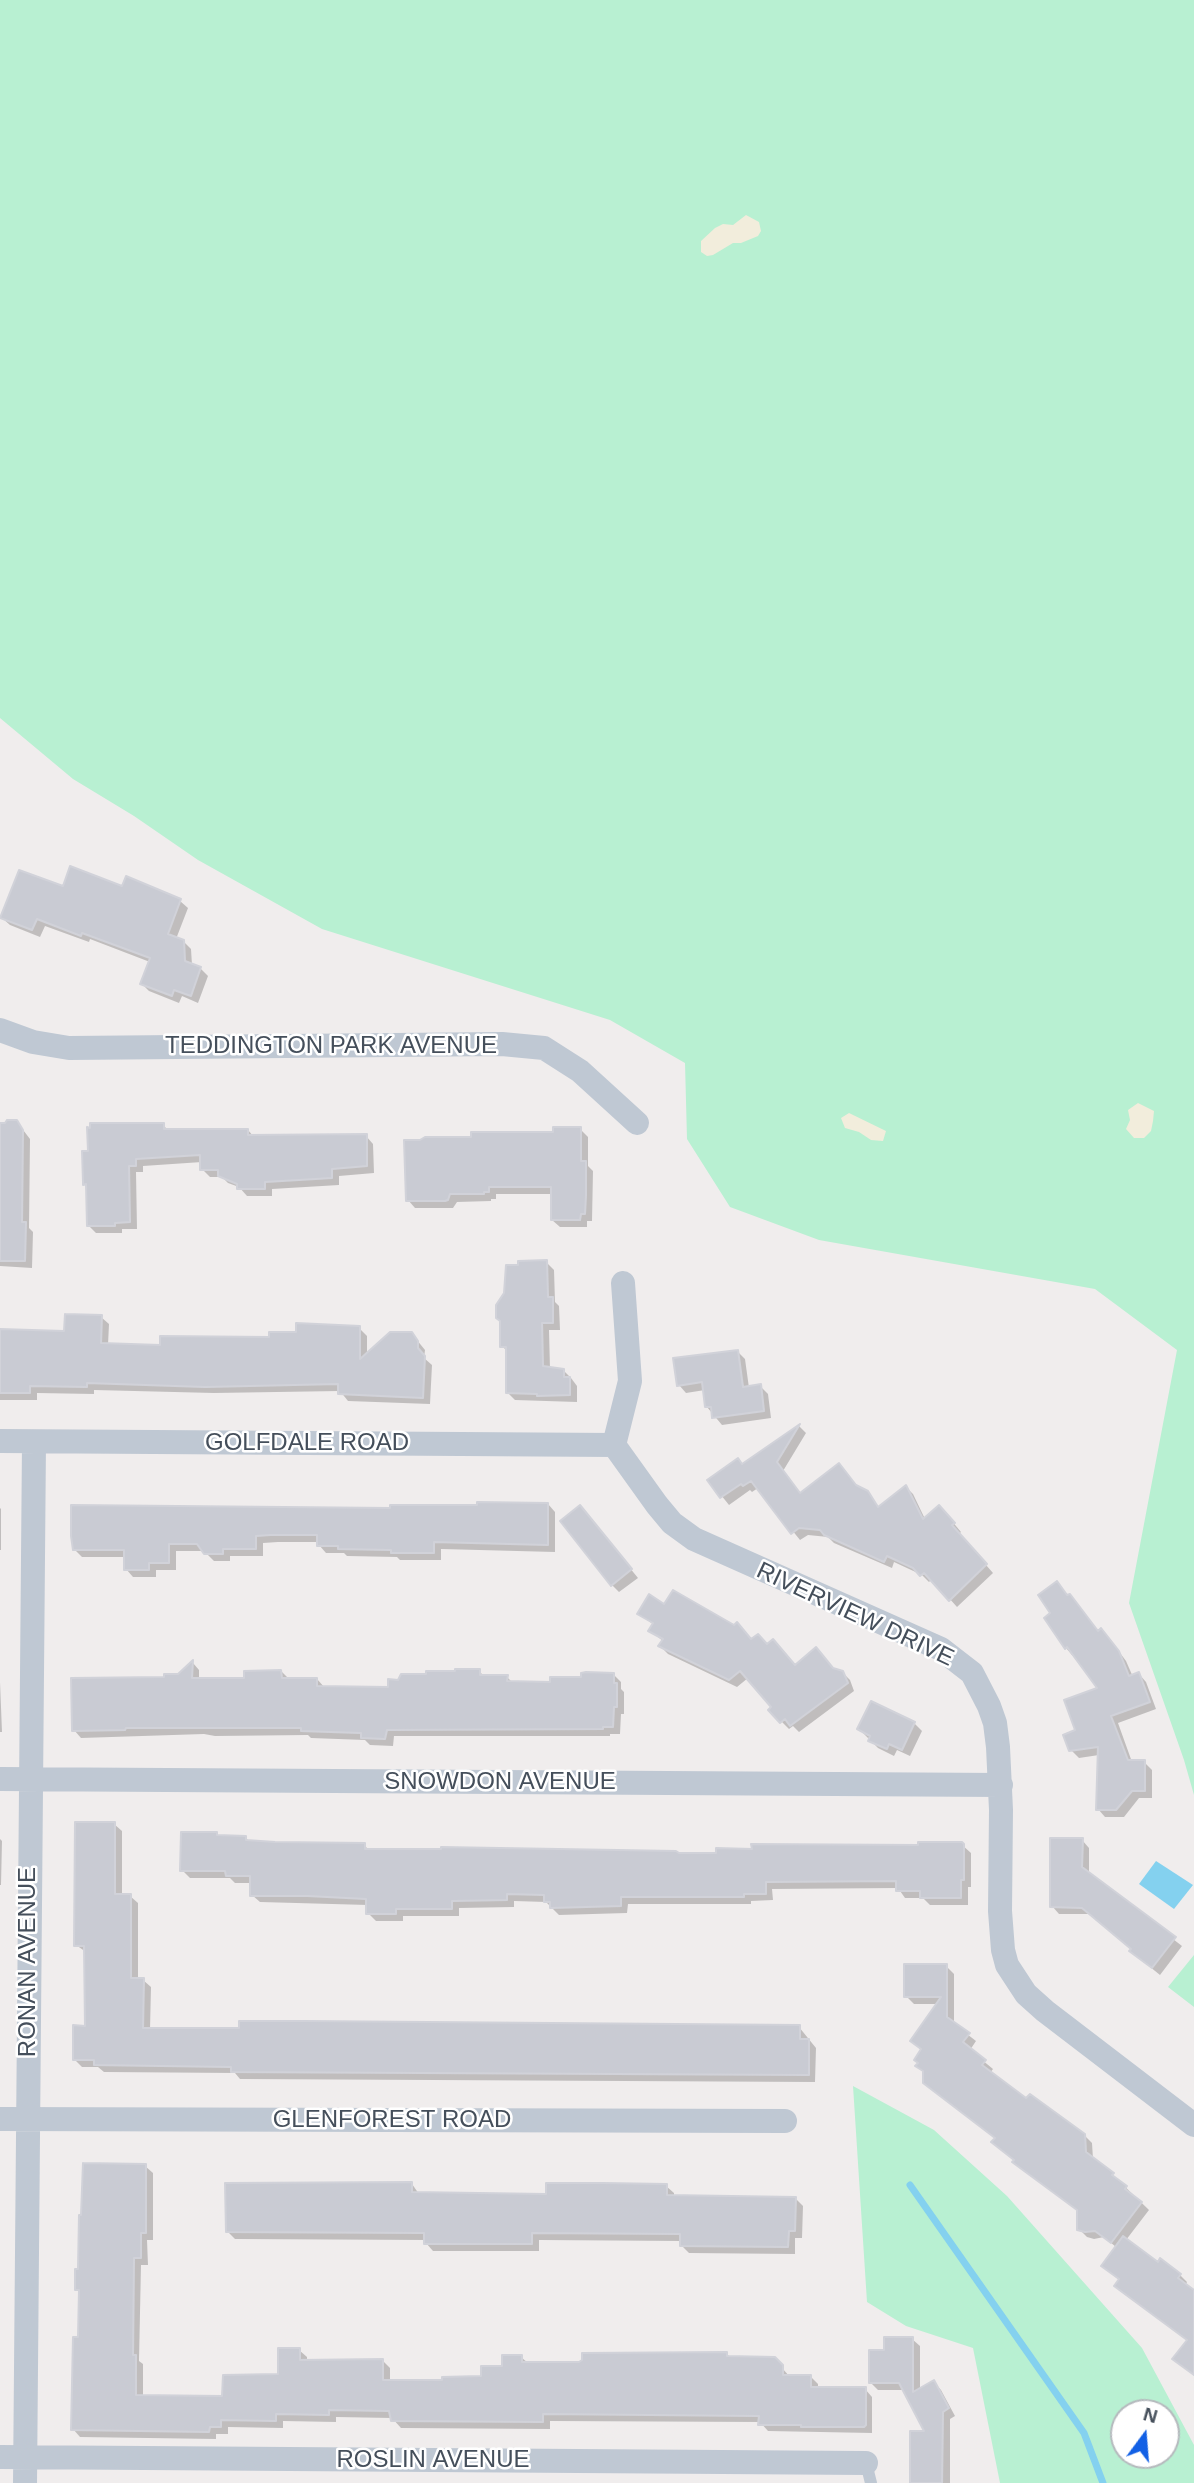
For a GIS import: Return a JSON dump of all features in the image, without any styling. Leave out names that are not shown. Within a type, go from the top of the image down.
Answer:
[{"type":"street","name":"TEDDINGTON PARK AVENUE","points":[[0,1030],[33,1042],[69,1048],[502,1044],[544,1048],[580,1071],[637,1123]]},
{"type":"street","points":[[614,1445],[629,1381],[623,1283]]},
{"type":"street","name":"GOLFDALE ROAD","points":[[0,1441],[614,1445]]},
{"type":"street","name":"RONAN AVENUE","points":[[25,2483],[34,1442]]},
{"type":"street","name":"RIVERVIEW DRIVE","points":[[614,1445],[672,1523],[694,1539],[941,1649],[972,1672],[995,1723],[1001,1785],[1000,1912],[1007,1965],[1026,1994],[1045,2011],[1194,2125]]},
{"type":"street","name":"SNOWDON AVENUE","points":[[0,1779],[1001,1785]]},
{"type":"street","name":"GLENFOREST ROAD","points":[[0,2119],[785,2122]]},
{"type":"street","name":"ROSLIN AVENUE","points":[[0,2457],[869,2473]]},
{"type":"green space","points":[[0,0],[1194,0],[1194,1795],[1129,1603],[1177,1350],[1095,1289],[819,1240],[730,1207],[687,1139],[685,1063],[610,1020],[322,929],[198,860],[134,816],[73,779],[0,718]]},
{"type":"green space","points":[[1194,1955],[1194,2007],[1168,1987]]},
{"type":"green space","points":[[853,2086],[934,2130],[1007,2196],[1142,2348],[1169,2399],[1110,2399],[1110,2469],[1180,2469],[1180,2419],[1194,2445],[1194,2483],[1000,2483],[973,2348],[906,2326],[867,2302]]},
{"type":"sand","points":[[746,215],[759,222],[761,231],[758,236],[741,243],[733,243],[713,255],[707,256],[701,252],[701,241],[715,228],[723,224],[733,225]]},
{"type":"sand","points":[[1138,1103],[1154,1111],[1151,1131],[1144,1138],[1134,1138],[1126,1129],[1130,1120],[1128,1110]]},
{"type":"sand","points":[[849,1113],[886,1131],[883,1141],[871,1140],[859,1132],[845,1128],[841,1118]]},
{"type":"water","points":[[1156,1861],[1193,1885],[1174,1909],[1139,1884]]},
{"type":"building","points":[[70,866],[122,886],[126,876],[181,899],[168,934],[184,940],[185,961],[201,967],[191,996],[174,990],[172,996],[140,984],[150,958],[37,919],[32,930],[0,918],[19,870],[63,886]]},
{"type":"building","points":[[17,1120],[23,1130],[22,1222],[26,1222],[25,1261],[0,1261],[0,1123]]},
{"type":"building","points":[[90,1123],[164,1123],[164,1129],[248,1129],[248,1135],[367,1134],[367,1166],[332,1169],[332,1178],[265,1182],[265,1189],[237,1189],[237,1184],[218,1176],[218,1170],[200,1170],[200,1155],[136,1159],[136,1166],[129,1166],[130,1222],[115,1223],[115,1226],[87,1226],[82,1151],[88,1151],[87,1127],[90,1128]]},
{"type":"building","points":[[553,1127],[581,1127],[581,1161],[586,1161],[586,1195],[585,1214],[581,1214],[580,1220],[551,1220],[551,1187],[489,1187],[489,1192],[484,1194],[450,1194],[445,1201],[406,1201],[404,1140],[471,1137],[471,1132],[553,1132]]},
{"type":"building","points":[[547,1260],[548,1297],[553,1297],[553,1323],[542,1323],[543,1366],[564,1369],[564,1377],[570,1377],[570,1395],[506,1393],[506,1347],[500,1347],[500,1321],[496,1318],[496,1305],[504,1293],[506,1265],[518,1265],[518,1261]]},
{"type":"building","points":[[65,1314],[102,1315],[101,1343],[160,1345],[160,1336],[269,1337],[269,1332],[296,1332],[296,1323],[360,1326],[360,1359],[390,1332],[412,1332],[418,1341],[418,1348],[425,1356],[423,1398],[338,1394],[338,1384],[205,1387],[87,1383],[87,1387],[30,1386],[30,1393],[0,1393],[0,1329],[64,1331]]},
{"type":"building","points":[[738,1350],[743,1387],[761,1384],[764,1411],[712,1418],[711,1407],[705,1407],[702,1382],[677,1386],[673,1358]]},
{"type":"building","points":[[800,1424],[777,1462],[800,1493],[839,1463],[856,1485],[868,1491],[878,1507],[906,1485],[923,1519],[939,1505],[955,1523],[952,1525],[987,1564],[949,1601],[924,1573],[920,1576],[913,1568],[887,1556],[884,1562],[824,1535],[820,1530],[799,1528],[791,1534],[751,1481],[743,1486],[741,1484],[720,1498],[707,1480],[738,1458],[742,1464]]},
{"type":"building","points":[[477,1502],[548,1503],[548,1545],[434,1542],[434,1553],[391,1553],[391,1550],[317,1546],[317,1535],[270,1535],[256,1536],[256,1549],[223,1549],[223,1554],[204,1554],[197,1544],[169,1544],[169,1563],[149,1563],[149,1570],[124,1570],[124,1550],[73,1550],[71,1536],[71,1505],[390,1508],[390,1505],[477,1505]]},
{"type":"building","points":[[580,1505],[632,1569],[611,1586],[560,1521]]},
{"type":"building","points":[[1057,1581],[1098,1631],[1101,1628],[1119,1651],[1129,1676],[1139,1672],[1150,1702],[1111,1716],[1128,1760],[1145,1760],[1145,1791],[1132,1791],[1116,1810],[1096,1810],[1098,1747],[1069,1751],[1063,1735],[1075,1730],[1064,1700],[1097,1688],[1044,1618],[1050,1613],[1038,1595]]},
{"type":"building","points":[[673,1590],[734,1625],[737,1622],[751,1639],[758,1634],[767,1644],[773,1639],[795,1665],[816,1647],[833,1668],[843,1671],[848,1683],[790,1726],[785,1719],[780,1723],[768,1710],[771,1707],[740,1671],[729,1680],[658,1646],[663,1639],[648,1631],[653,1623],[637,1614],[649,1594],[664,1604]]},
{"type":"building","points":[[193,1660],[192,1678],[244,1678],[244,1671],[281,1670],[282,1678],[317,1678],[317,1686],[388,1687],[388,1679],[398,1680],[401,1674],[426,1674],[426,1671],[455,1669],[480,1669],[480,1675],[508,1675],[507,1681],[550,1682],[550,1677],[581,1677],[581,1673],[586,1672],[614,1673],[614,1683],[617,1683],[617,1707],[614,1707],[613,1727],[603,1729],[387,1730],[385,1739],[361,1738],[361,1733],[301,1731],[301,1728],[126,1728],[72,1731],[71,1678],[164,1677],[164,1674],[178,1674]]},
{"type":"building","points":[[871,1701],[915,1722],[902,1750],[889,1744],[887,1749],[868,1741],[870,1736],[857,1729]]},
{"type":"building","points":[[75,1822],[115,1822],[115,1894],[131,1894],[131,1978],[144,1978],[143,2028],[239,2028],[239,2021],[800,2025],[800,2039],[809,2039],[809,2075],[231,2072],[231,2067],[94,2065],[94,2060],[73,2060],[73,2025],[85,2026],[84,1946],[74,1946]]},
{"type":"building","points":[[181,1832],[217,1832],[217,1835],[246,1836],[246,1840],[275,1842],[365,1843],[365,1849],[441,1847],[716,1853],[716,1848],[752,1849],[751,1844],[918,1845],[918,1842],[962,1842],[964,1880],[961,1880],[961,1898],[920,1898],[920,1891],[896,1891],[896,1881],[766,1882],[766,1894],[744,1894],[744,1897],[621,1897],[621,1906],[550,1908],[550,1902],[544,1902],[544,1895],[507,1894],[507,1900],[452,1901],[452,1909],[396,1909],[396,1914],[366,1914],[366,1899],[250,1896],[250,1876],[226,1876],[225,1871],[180,1871]]},
{"type":"building","points":[[1050,1838],[1083,1838],[1082,1867],[1176,1937],[1152,1968],[1082,1908],[1050,1907]]},
{"type":"building","points":[[904,1964],[947,1964],[947,2017],[970,2033],[963,2042],[986,2060],[982,2065],[1026,2098],[1030,2094],[1085,2134],[1086,2152],[1114,2173],[1112,2175],[1127,2186],[1125,2189],[1142,2202],[1111,2243],[1095,2231],[1077,2230],[1077,2210],[1012,2162],[1014,2160],[991,2142],[995,2138],[923,2083],[923,2071],[915,2066],[918,2063],[914,2060],[921,2049],[910,2041],[941,1997],[904,1997]]},
{"type":"building","points":[[83,2163],[146,2164],[146,2233],[141,2233],[141,2258],[134,2258],[133,2355],[136,2355],[136,2395],[222,2396],[223,2375],[278,2374],[278,2348],[300,2348],[300,2360],[383,2359],[383,2380],[442,2380],[442,2377],[481,2376],[481,2366],[502,2366],[502,2355],[522,2355],[522,2362],[579,2362],[582,2360],[582,2353],[727,2352],[727,2356],[775,2357],[783,2365],[783,2375],[811,2375],[811,2387],[866,2387],[866,2425],[758,2425],[759,2416],[543,2414],[543,2422],[391,2421],[389,2411],[329,2410],[329,2415],[276,2414],[276,2421],[221,2420],[221,2427],[210,2427],[209,2432],[71,2430],[73,2337],[78,2337],[79,2290],[75,2290],[75,2269],[78,2269]]},
{"type":"building","points":[[412,2182],[412,2192],[546,2194],[546,2183],[603,2183],[667,2184],[667,2195],[796,2197],[795,2231],[789,2231],[788,2247],[680,2246],[680,2234],[532,2233],[532,2244],[424,2244],[424,2233],[226,2232],[225,2183]]},
{"type":"building","points":[[1123,2236],[1158,2262],[1160,2258],[1181,2274],[1178,2278],[1194,2290],[1194,2375],[1172,2359],[1187,2340],[1114,2286],[1119,2279],[1101,2266]]},
{"type":"building","points":[[884,2337],[913,2337],[913,2392],[934,2380],[949,2408],[943,2412],[942,2483],[910,2483],[910,2431],[924,2431],[899,2383],[869,2383],[869,2350],[884,2350]]},
{"type":"waterway","points":[[910,2185],[1084,2433],[1103,2483]]}]
